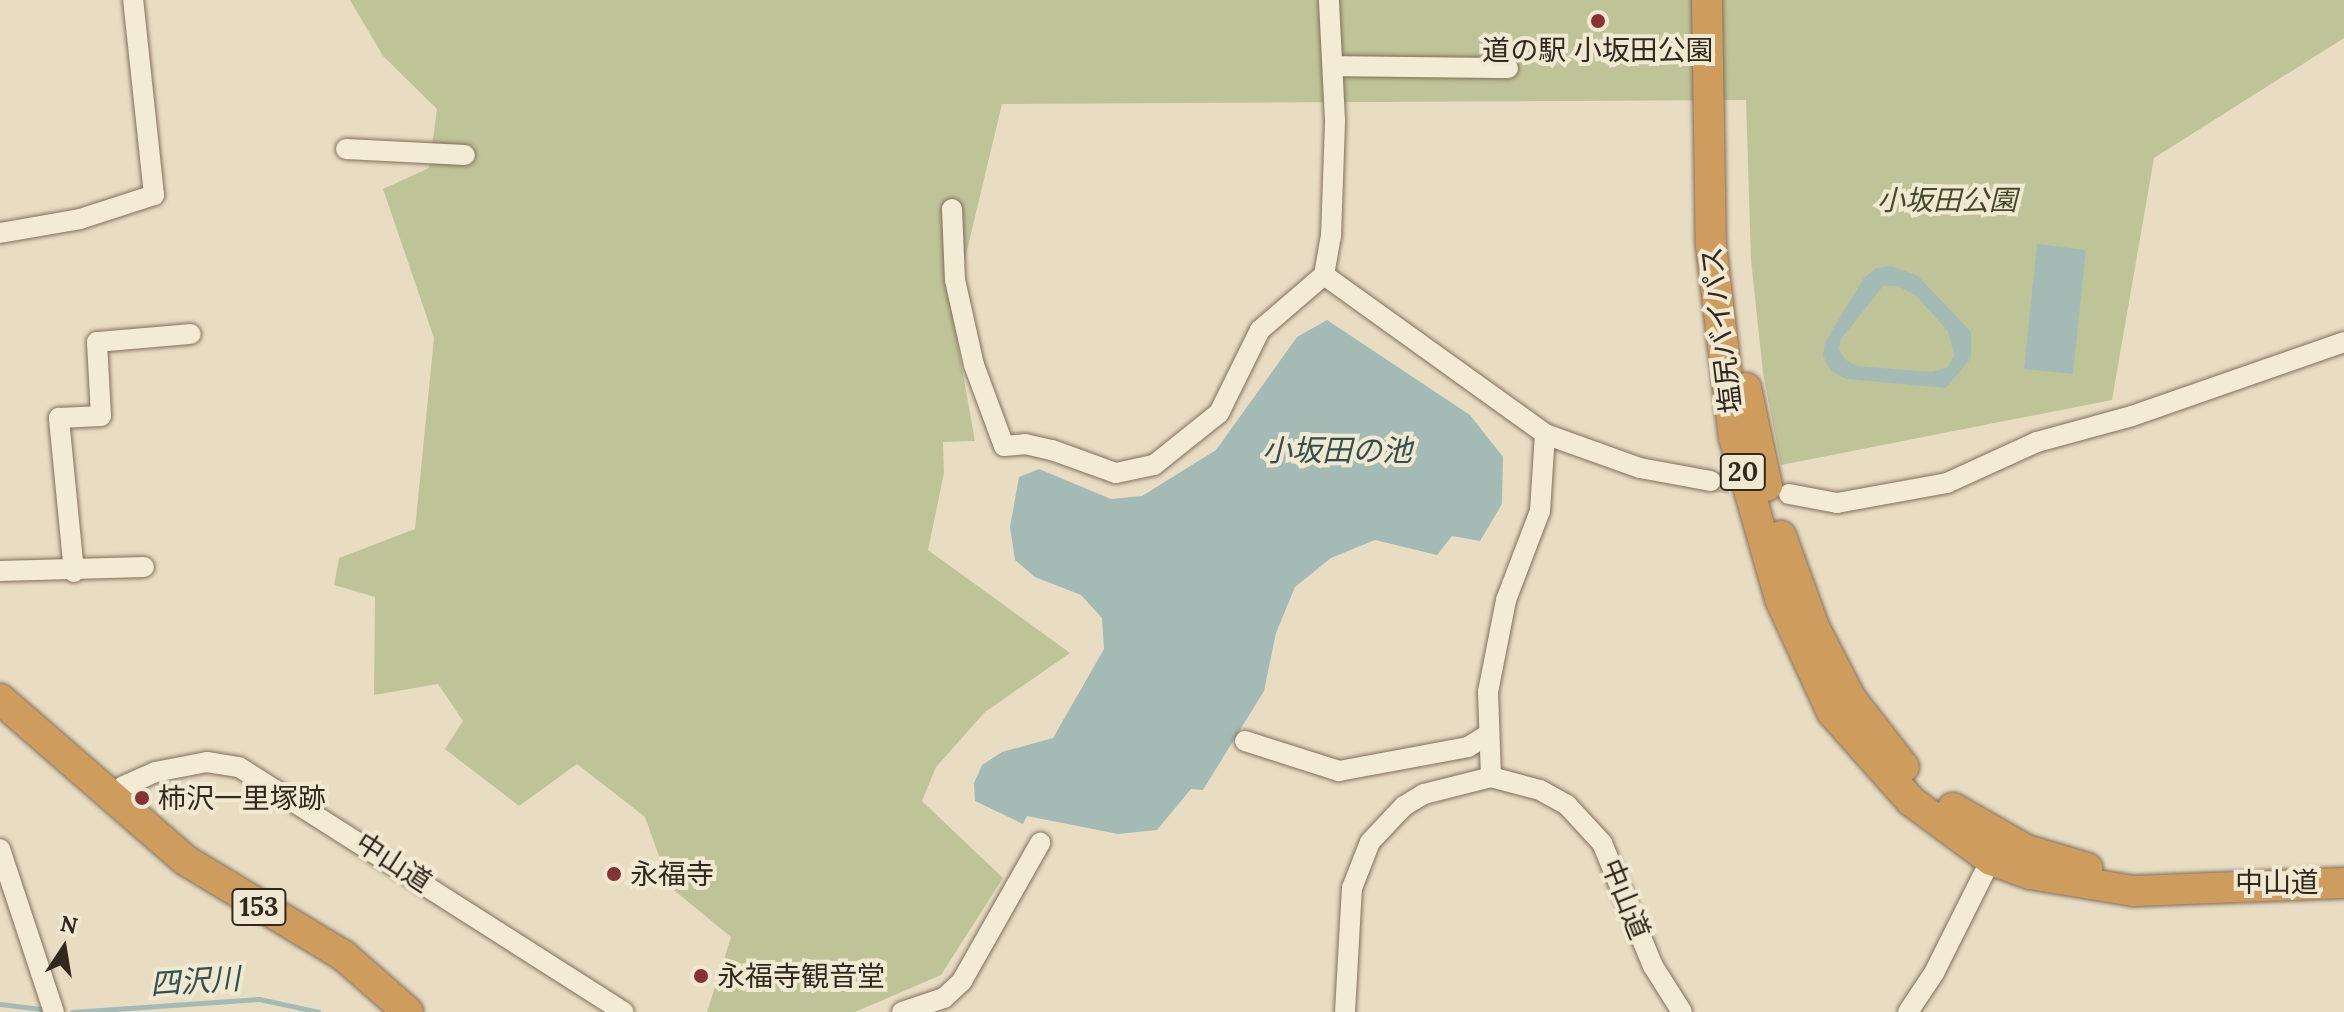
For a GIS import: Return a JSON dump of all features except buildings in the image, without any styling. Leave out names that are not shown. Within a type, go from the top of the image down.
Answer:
[{"type":"highway","name":"塩尻バイパス","points":[[1707,0],[1711,245],[1723,360],[1734,437],[1780,599],[1798,647],[1853,739],[1911,801],[1996,849]]},
{"type":"highway","name":"塩尻バイパス","points":[[1725,0],[1733,291],[1754,430],[1778,528],[1814,627],[1851,699],[1890,752],[1996,849]]},
{"type":"highway","name":"153","points":[[1,702],[185,860],[344,956],[408,1012]]},
{"type":"highway","name":"中山道","points":[[1996,849],[2142,877],[2344,883],[2134,891],[2084,887],[1996,849]]},
{"type":"street","points":[[0,233],[80,219],[154,195],[133,0]]},
{"type":"street","points":[[952,209],[955,280],[974,365],[1004,446],[1025,444],[1052,450],[1116,473],[1154,465],[1203,429],[1231,393],[1260,330],[1324,275],[1331,224],[1333,66],[1329,0]]},
{"type":"street","points":[[1333,66],[1508,68]]},
{"type":"street","points":[[346,149],[465,155]]},
{"type":"street","points":[[1324,275],[1545,434],[1640,468],[1711,481]]},
{"type":"street","points":[[74,572],[59,418],[101,416],[97,342],[191,334]]},
{"type":"street","points":[[1789,494],[1837,503],[1947,483],[2037,442],[2132,416],[2344,342]]},
{"type":"street","points":[[1491,777],[1488,692],[1506,600],[1540,511],[1545,434]]},
{"type":"street","points":[[0,571],[74,572],[144,567]]},
{"type":"street","points":[[1245,741],[1339,771],[1468,747],[1489,734]]},
{"type":"street","name":"中山道","points":[[113,797],[124,786],[155,772],[207,762],[239,767],[624,1012]]},
{"type":"street","name":"中山道","points":[[1345,1012],[1352,888],[1370,842],[1404,806],[1424,794],[1491,777],[1540,790],[1567,805],[1602,843],[1653,966],[1682,1012]]},
{"type":"street","points":[[902,1012],[944,998],[962,981],[1040,843]]},
{"type":"street","points":[[0,849],[52,1005]]},
{"type":"street","points":[[1908,1012],[1934,973],[1996,849]]},
{"type":"green space","name":"小坂田公園","points":[[350,0],[2344,0],[2344,38],[2154,158],[2112,400],[1781,465],[1763,373],[1751,260],[1746,100],[1002,104],[952,313],[975,441],[943,442],[944,473],[928,550],[1070,653],[985,712],[936,767],[922,801],[1003,878],[941,975],[855,1012],[707,1012],[731,937],[670,887],[645,817],[577,764],[519,806],[445,749],[463,721],[438,684],[374,695],[375,597],[334,585],[339,558],[415,529],[434,338],[383,189],[429,168],[437,109],[383,56]]},
{"type":"water","points":[[2037,244],[2086,250],[2073,374],[2024,369]]},
{"type":"water","points":[[1892,266],[1918,276],[1971,332],[1971,358],[1946,388],[1846,379],[1831,371],[1823,356],[1825,342],[1864,278],[1876,268]],"holes":[[[1883,286],[1898,286],[1916,296],[1948,331],[1954,355],[1948,367],[1932,372],[1857,366],[1846,360],[1839,349],[1841,339]]]},
{"type":"water","name":"小坂田の池","points":[[1327,320],[1470,415],[1503,457],[1502,504],[1480,541],[1452,536],[1437,555],[1375,540],[1331,558],[1295,587],[1276,633],[1264,691],[1203,790],[1191,789],[1157,830],[1118,834],[1027,816],[1023,824],[975,801],[974,783],[982,765],[1002,752],[1053,738],[1104,649],[1102,618],[1081,595],[1035,577],[1015,560],[1010,527],[1019,477],[1039,469],[1111,499],[1142,496],[1216,450],[1297,337]]},
{"type":"waterway","name":"四沢川","points":[[72,1012],[259,999],[319,1012]]},
{"type":"waterway","name":"四沢川","points":[[0,1004],[49,1010]]},
{"type":"tunnel","points":[[1711,481],[1758,489]]},
{"type":"place","name":"道の駅 小坂田公園","points":[[1598,21]]},
{"type":"place","name":"柿沢一里塚跡","points":[[142,798]]},
{"type":"place","name":"永福寺","points":[[614,874]]},
{"type":"place","name":"永福寺観音堂","points":[[701,976]]}]
